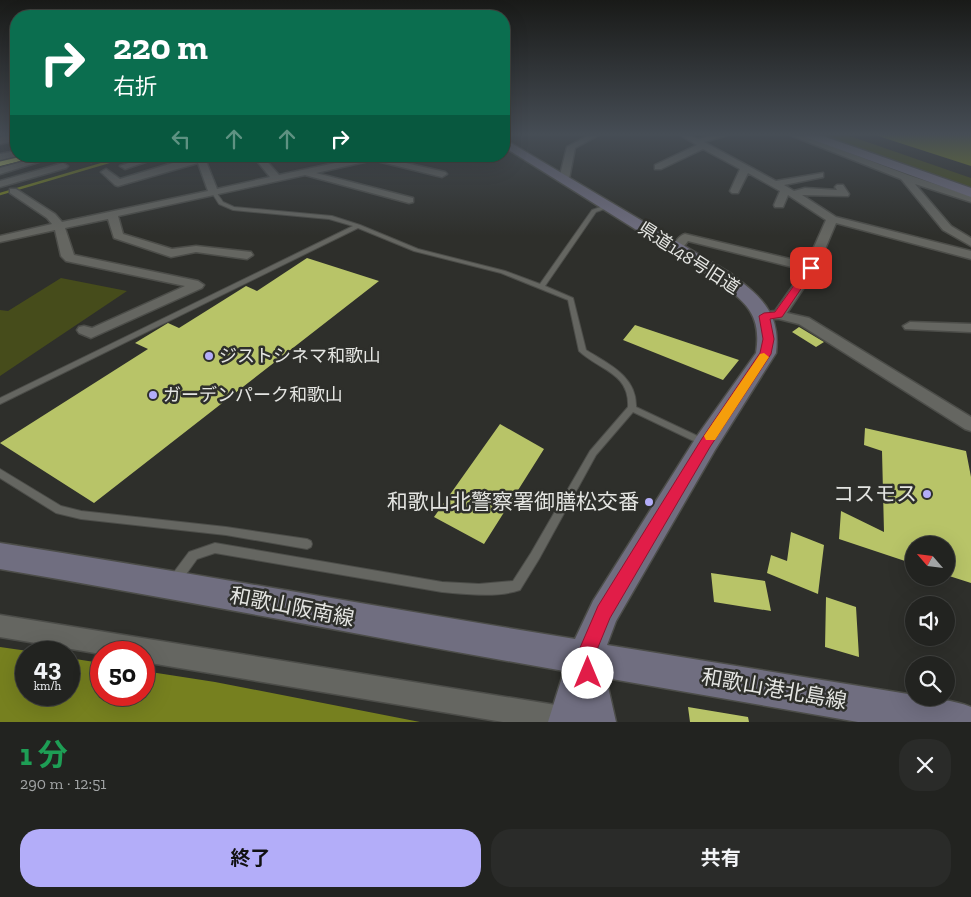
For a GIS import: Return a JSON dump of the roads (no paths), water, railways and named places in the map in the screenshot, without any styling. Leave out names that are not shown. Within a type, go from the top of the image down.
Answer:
[{"type":"street","points":[[5,187],[56,169]]},
{"type":"street","points":[[106,172],[118,183],[165,169]]},
{"type":"street","points":[[204,169],[211,188]]},
{"type":"street","points":[[268,169],[274,175]]},
{"type":"street","points":[[0,239],[112,214],[211,188],[274,175],[305,173],[325,169]]},
{"type":"street","points":[[422,169],[442,174]]},
{"type":"street","name":"県道148号旧道","points":[[548,169],[724,277],[771,315],[766,354],[706,443],[604,612],[585,657]]},
{"type":"street","points":[[564,178],[566,169]]},
{"type":"street","points":[[734,191],[745,169],[791,193],[832,219],[971,255]]},
{"type":"street","points":[[884,169],[971,199]]},
{"type":"street","points":[[892,169],[906,177],[946,228],[971,243]]},
{"type":"street","points":[[903,169],[971,193]]},
{"type":"street","points":[[305,173],[409,200]]},
{"type":"street","points":[[775,184],[820,175]]},
{"type":"street","points":[[5,187],[50,216],[59,226],[67,256],[70,258],[198,285],[91,334],[84,330]]},
{"type":"street","points":[[779,205],[782,193],[805,191],[844,194],[840,187]]},
{"type":"street","points":[[112,214],[118,236],[171,253],[196,250],[247,256]]},
{"type":"street","points":[[771,315],[811,268],[832,219]]},
{"type":"street","points":[[677,248],[684,237],[811,268]]},
{"type":"street","points":[[771,315],[804,321],[971,425]]},
{"type":"street","points":[[910,326],[971,328]]},
{"type":"street","name":"和歌山阪南線","points":[[0,556],[172,584],[339,616],[585,657]]},
{"type":"street","points":[[0,626],[577,721],[585,657]]},
{"type":"street","name":"和歌山港北島線","points":[[585,657],[963,722]]},
{"type":"lane","points":[[172,584],[193,555],[215,548],[418,583],[458,588],[503,589],[516,586],[593,453],[632,408],[633,400],[631,390],[622,377],[582,352],[571,299],[503,272],[416,250],[358,226],[330,217],[233,208],[221,203],[211,188]]},
{"type":"lane","points":[[541,287],[594,211],[608,206]]},
{"type":"lane","points":[[0,401],[358,226]]},
{"type":"lane","points":[[632,408],[706,443]]},
{"type":"lane","points":[[0,473],[59,510],[81,515],[226,531],[307,544]]},
{"type":"waterway","points":[[0,194],[86,169]]},
{"type":"place","name":"ジストシネマ和歌山","points":[[209,356]]},
{"type":"place","name":"ガーデンパーク和歌山","points":[[153,395]]},
{"type":"place","name":"コスモス","points":[[927,494]]},
{"type":"place","name":"和歌山北警察署御膳松交番","points":[[649,502]]}]
